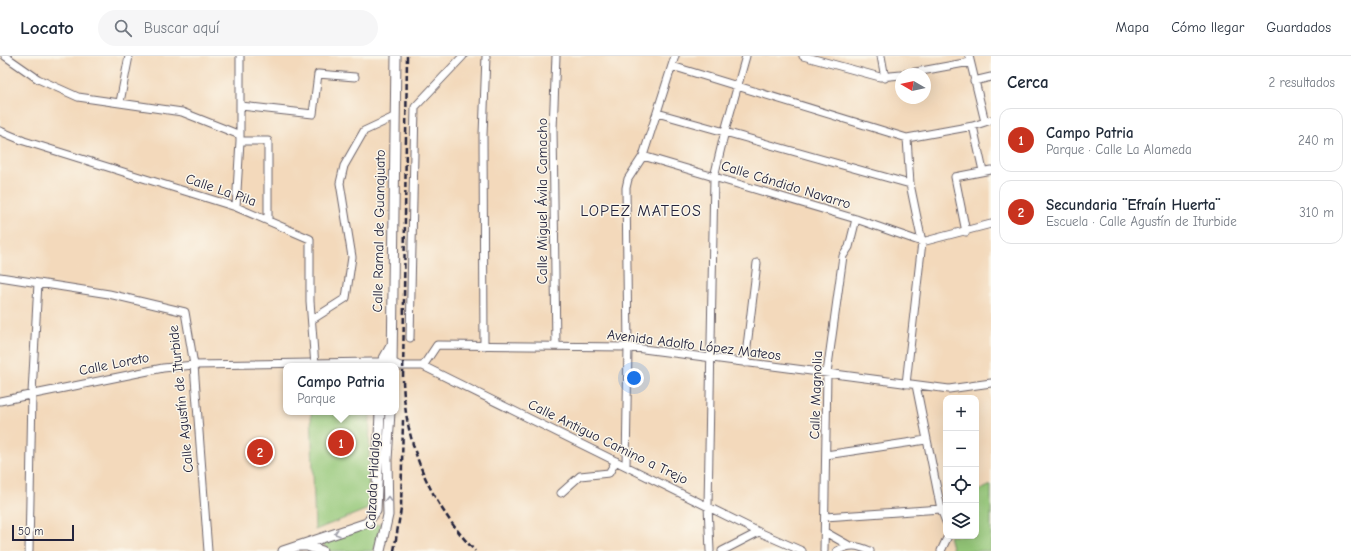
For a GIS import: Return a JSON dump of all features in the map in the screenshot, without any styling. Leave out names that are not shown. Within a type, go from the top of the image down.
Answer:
[{"type":"street","points":[[5,56],[38,79],[78,97],[182,112],[240,138],[268,141],[268,220]]},
{"type":"street","points":[[120,102],[129,56]]},
{"type":"street","points":[[236,207],[241,106],[240,56]]},
{"type":"street","name":"Calle Ramal de Guanajuato","points":[[394,363],[391,346],[396,56]]},
{"type":"street","points":[[410,338],[415,107],[463,56]]},
{"type":"street","points":[[484,346],[483,135],[486,56]]},
{"type":"street","name":"Calle Miguel Ávila Camacho","points":[[556,56],[553,129],[556,346]]},
{"type":"street","points":[[626,465],[628,347],[626,188],[628,180],[643,156],[675,56]]},
{"type":"street","points":[[710,551],[708,506],[714,177],[746,56]]},
{"type":"street","points":[[804,56],[885,78],[895,76]]},
{"type":"street","points":[[881,56],[885,78]]},
{"type":"street","points":[[672,66],[907,138],[973,126],[988,121],[974,81],[970,59],[931,68]]},
{"type":"street","points":[[241,106],[313,114],[318,74],[355,77]]},
{"type":"street","points":[[974,81],[991,77]]},
{"type":"street","points":[[657,112],[910,184]]},
{"type":"street","name":"Calle Ramal de Guanajuato","points":[[312,319],[346,298],[352,257],[340,183],[344,166],[364,131],[394,117]]},
{"type":"street","points":[[973,126],[983,172]]},
{"type":"street","name":"Calle La Pila","points":[[0,131],[24,141],[236,207],[310,239],[312,363]]},
{"type":"street","points":[[906,384],[922,242],[910,184],[907,138]]},
{"type":"street","name":"Calle Cándido Navarro","points":[[643,156],[856,219],[922,242]]},
{"type":"street","points":[[966,232],[955,177],[991,170]]},
{"type":"street","name":"Calle Magnolia","points":[[824,551],[827,373],[843,256],[850,247],[856,219]]},
{"type":"street","points":[[922,242],[966,232],[991,224]]},
{"type":"street","points":[[745,363],[757,263]]},
{"type":"street","name":"Calle Agustín de Iturbide","points":[[0,277],[109,294],[185,312],[194,365],[208,551]]},
{"type":"street","points":[[29,551],[32,393],[38,283]]},
{"type":"street","name":"Avenida Adolfo López Mateos","points":[[423,366],[437,345],[628,347],[949,389],[991,383]]},
{"type":"street","name":"Calle Ramal de Guanajuato","points":[[382,363],[391,346]]},
{"type":"street","name":"Calle Loreto","points":[[0,401],[32,393],[163,368],[194,365],[283,364]]},
{"type":"street","name":"Calle Antiguo Camino a Trejo","points":[[399,366],[423,366],[759,532],[802,551]]},
{"type":"street","points":[[916,385],[926,440],[943,514]]},
{"type":"street","points":[[283,551],[367,523],[376,511],[380,415]]},
{"type":"street","name":"Calzada Hidalgo","points":[[380,551],[388,515],[387,460],[390,415]]},
{"type":"street","points":[[826,455],[926,440]]},
{"type":"street","points":[[561,493],[580,476],[609,473],[616,461]]},
{"type":"street","points":[[825,517],[941,509]]},
{"type":"street","points":[[376,511],[388,515]]},
{"type":"street","points":[[722,551],[759,532]]},
{"type":"street","points":[[824,532],[848,545],[858,546],[870,551]]},
{"type":"street","points":[[941,551],[947,539]]},
{"type":"street","points":[[837,551],[848,545]]},
{"type":"street","points":[[297,546],[307,546],[322,551]]},
{"type":"green space","points":[[311,415],[370,415],[368,509],[315,530]]},
{"type":"green space","points":[[991,485],[991,551],[953,551],[950,539],[979,539],[979,491]]},
{"type":"green space","points":[[381,523],[374,551],[330,551],[320,542]]},
{"type":"railway","points":[[407,56],[403,380],[405,404],[409,428],[423,472],[445,513],[459,533],[475,551]]},
{"type":"railway","points":[[394,551],[401,509],[403,420]]},
{"type":"place","name":"Campo Patria","points":[[341,443]]},
{"type":"place","name":"Secundaria ¨Efraín Huerta¨","points":[[260,452]]},
{"type":"district","name":"LOPEZ MATEOS","points":[[641,211]]}]
